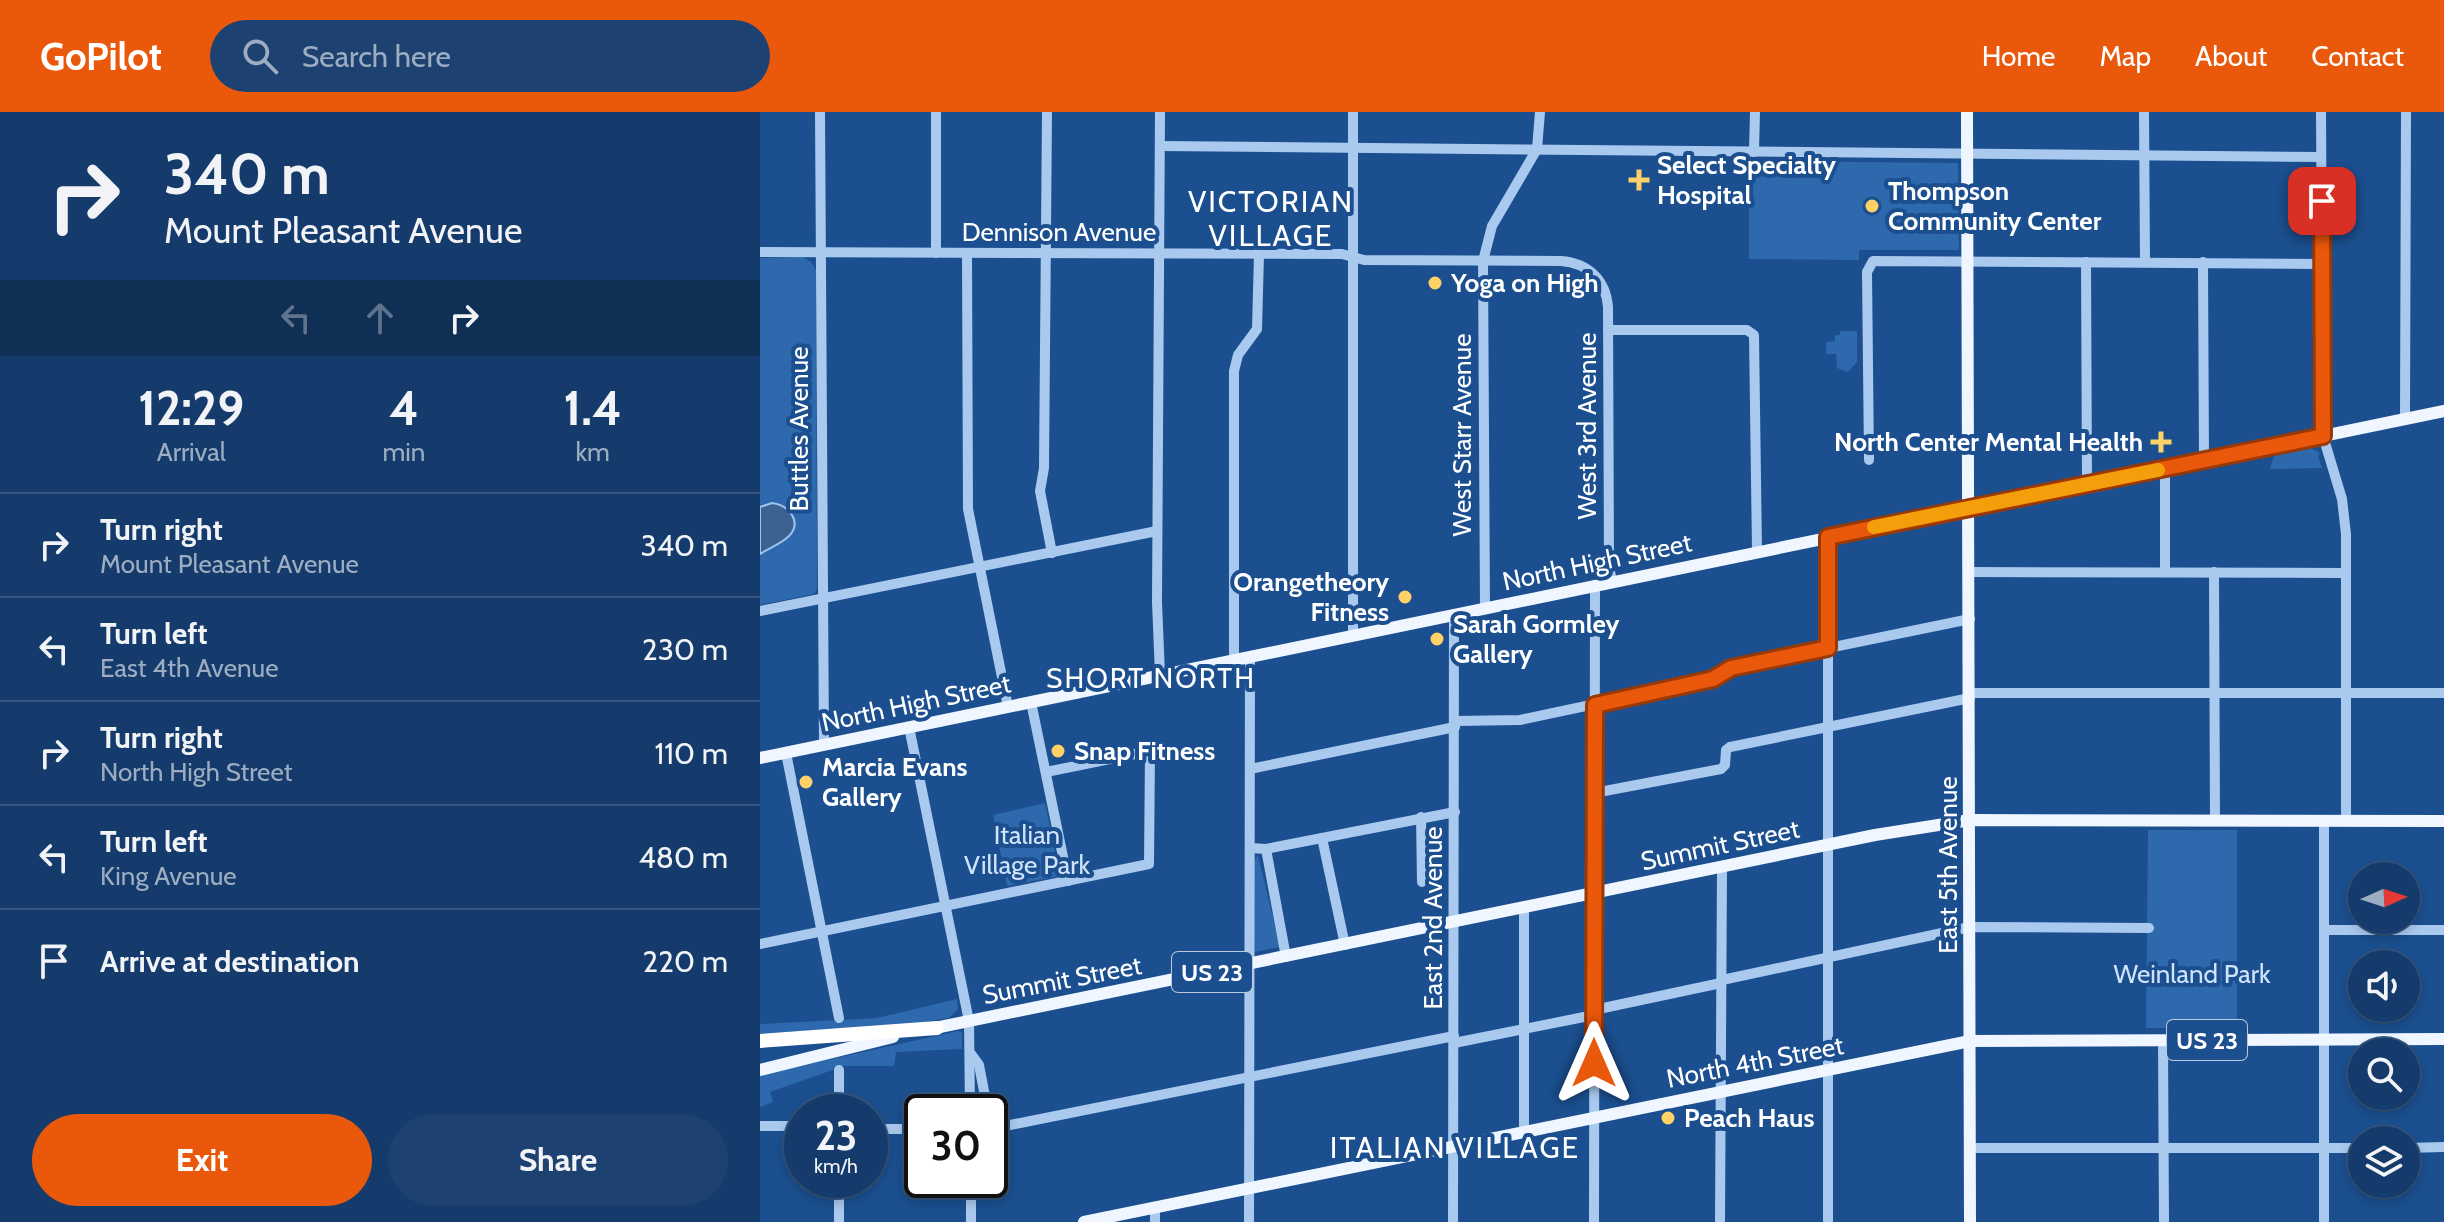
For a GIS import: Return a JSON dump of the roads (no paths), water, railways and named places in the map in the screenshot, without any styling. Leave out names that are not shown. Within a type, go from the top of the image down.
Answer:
[{"type":"highway","points":[[760,1041],[937,1028]]},
{"type":"main road","name":"East 5th Avenue","points":[[1967,112],[1970,1222]]},
{"type":"main road","name":"North High Street","points":[[760,758],[2444,411]]},
{"type":"main road","name":"Summit Street","points":[[969,1021],[1828,845],[1970,820],[2444,821]]},
{"type":"main road","name":"US 23","points":[[760,1070],[870,1041],[969,1021]]},
{"type":"main road","name":"North 4th Street","points":[[1084,1222],[1155,1215],[1249,1188],[1970,1041],[2444,1039]]},
{"type":"street","name":"Buttles Avenue","points":[[820,112],[824,745]]},
{"type":"street","points":[[936,112],[936,253]]},
{"type":"street","points":[[1047,112],[1044,468],[1040,491],[1052,553]]},
{"type":"street","points":[[1160,112],[1157,531],[1160,675]]},
{"type":"street","points":[[1353,112],[1353,635]]},
{"type":"street","points":[[1483,261],[1492,226],[1537,149],[1540,112]]},
{"type":"street","points":[[1754,152],[1755,112]]},
{"type":"street","points":[[2144,112],[2145,262]]},
{"type":"street","points":[[2321,112],[2323,436],[2342,499],[2346,573],[2346,821]]},
{"type":"street","points":[[2405,419],[2406,112]]},
{"type":"street","points":[[1160,146],[2321,157]]},
{"type":"street","name":"Dennison Avenue","points":[[760,252],[1342,254],[1364,260],[1570,262],[1594,274]]},
{"type":"street","points":[[967,254],[967,497],[1008,707]]},
{"type":"street","points":[[1234,660],[1234,371],[1238,355],[1257,329],[1259,254]]},
{"type":"street","points":[[1869,460],[1867,272],[1871,263],[1878,260],[1968,260],[2322,264]]},
{"type":"street","name":"West Starr Avenue","points":[[1483,261],[1485,608]]},
{"type":"street","points":[[2086,262],[2087,485]]},
{"type":"street","points":[[2203,262],[2204,460]]},
{"type":"street","name":"West 3rd Avenue","points":[[1594,274],[1608,298],[1609,566],[1612,582]]},
{"type":"street","points":[[1608,330],[1752,332],[1755,338],[1757,551]]},
{"type":"street","points":[[2165,468],[2165,572]]},
{"type":"street","points":[[760,611],[1157,531]]},
{"type":"street","points":[[1828,537],[1828,1222]]},
{"type":"street","points":[[1969,572],[2346,573]]},
{"type":"street","points":[[2214,572],[2215,821]]},
{"type":"street","points":[[1594,1222],[1595,585]]},
{"type":"street","name":"East 2nd Avenue","points":[[1453,1222],[1454,614]]},
{"type":"street","points":[[1250,769],[1455,724],[1520,720],[1595,705],[1713,679],[1731,668],[1970,619]]},
{"type":"street","points":[[1249,1222],[1250,657]]},
{"type":"street","points":[[1594,793],[1721,769],[1725,765],[1726,750],[1730,747],[1970,695],[2444,693]]},
{"type":"street","points":[[1031,702],[1068,881]]},
{"type":"street","points":[[909,727],[969,1021],[970,1094]]},
{"type":"street","points":[[760,944],[1149,864],[1150,751],[1046,772]]},
{"type":"street","points":[[786,753],[839,1018]]},
{"type":"street","points":[[1250,848],[1266,849],[1455,812]]},
{"type":"street","points":[[1421,817],[1422,882]]},
{"type":"street","points":[[2324,821],[2324,1222]]},
{"type":"street","points":[[1322,838],[1345,945]]},
{"type":"street","points":[[1266,849],[1286,957]]},
{"type":"street","points":[[1720,1222],[1722,867]]},
{"type":"street","points":[[1524,908],[1524,1131]]},
{"type":"street","points":[[1008,1123],[1524,1028],[1970,927],[2149,928]]},
{"type":"street","points":[[2324,930],[2444,930]]},
{"type":"street","points":[[2163,1040],[2164,1222]]},
{"type":"street","points":[[971,1054],[979,1065],[985,1094]]},
{"type":"street","points":[[839,1070],[839,1094]]},
{"type":"street","points":[[760,1126],[784,1126]]},
{"type":"street","points":[[2420,1148],[2444,1147]]},
{"type":"street","points":[[1970,1148],[2348,1148]]},
{"type":"street","points":[[839,1198],[839,1222]]},
{"type":"street","points":[[971,1198],[971,1222]]},
{"type":"place","name":"Select Specialty Hospital","points":[[1639,180]]},
{"type":"place","name":"Thompson Community Center","points":[[1872,206]]},
{"type":"place","name":"Yoga on High","points":[[1435,283]]},
{"type":"place","name":"North Center Mental Health","points":[[2161,442]]},
{"type":"place","name":"Orangetheory Fitness","points":[[1405,597]]},
{"type":"place","name":"Sarah Gormley Gallery","points":[[1437,639]]},
{"type":"place","name":"Snap Fitness","points":[[1058,751]]},
{"type":"place","name":"Marcia Evans Gallery","points":[[806,782]]},
{"type":"place","name":"Peach Haus","points":[[1668,1118]]},
{"type":"district","name":"VICTORIAN VILLAGE","points":[[1271,218]]},
{"type":"district","name":"SHORT NORTH","points":[[1151,678]]},
{"type":"district","name":"ITALIAN VILLAGE","points":[[1455,1147]]},
{"type":"park label","name":"Italian Village Park","points":[[1027,850]]},
{"type":"park label","name":"Weinland Park","points":[[2192,974]]}]
